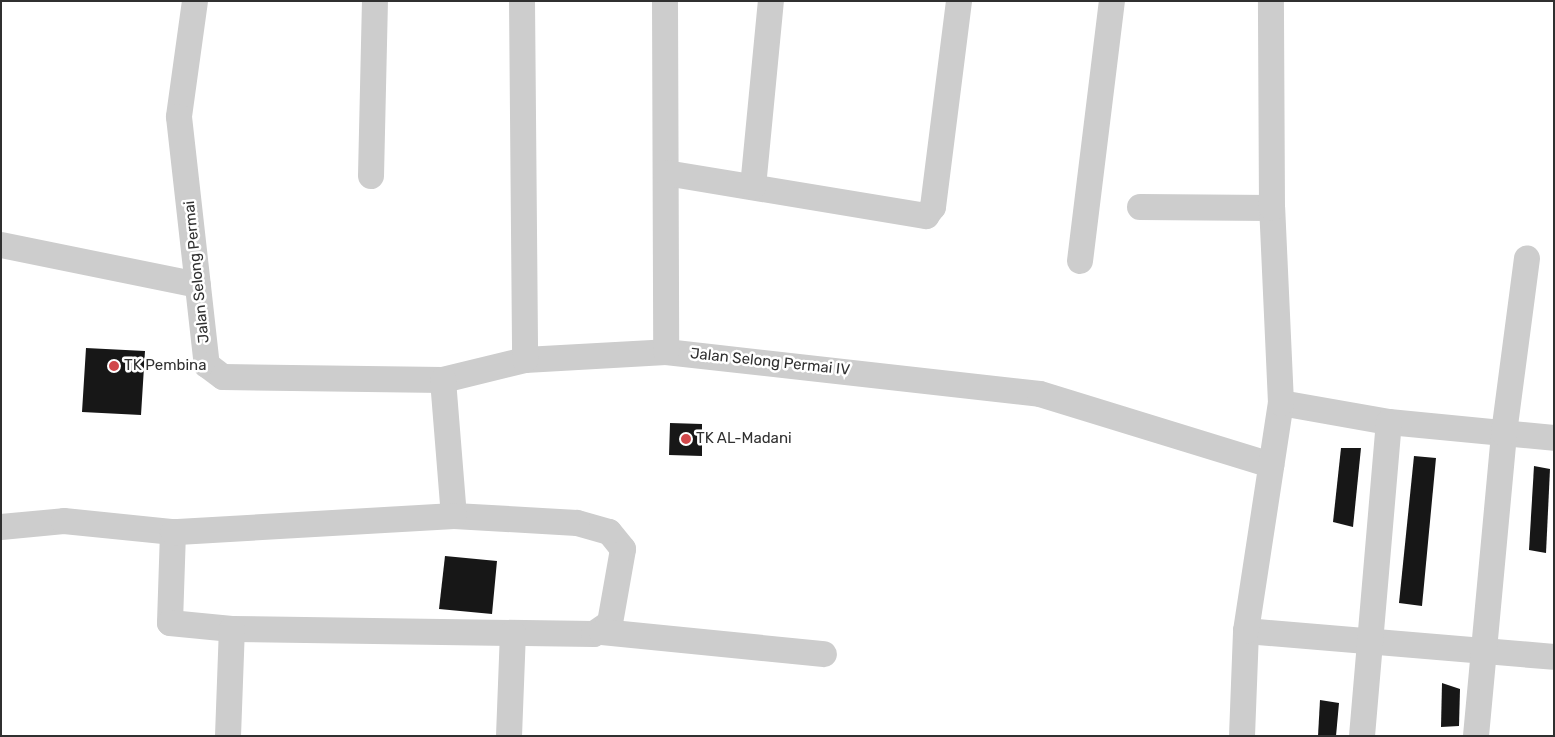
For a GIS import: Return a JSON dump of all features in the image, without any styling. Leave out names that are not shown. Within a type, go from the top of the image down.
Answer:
[{"type":"street","name":"Jalan Selong Permai","points":[[195,1],[179,117],[207,364],[223,377],[443,380]]},
{"type":"street","points":[[371,176],[375,1]]},
{"type":"street","points":[[522,1],[525,360]]},
{"type":"street","points":[[664,1],[666,352]]},
{"type":"street","points":[[753,188],[771,1]]},
{"type":"street","points":[[666,173],[926,216],[932,207],[959,1]]},
{"type":"street","points":[[1080,261],[1112,1]]},
{"type":"street","points":[[1242,736],[1246,631],[1281,403],[1272,208],[1271,1]]},
{"type":"street","points":[[1140,207],[1272,208]]},
{"type":"street","points":[[1,246],[198,286]]},
{"type":"street","points":[[1476,736],[1504,432],[1527,259]]},
{"type":"street","name":"Jalan Selong Permai IV","points":[[443,380],[525,360],[666,352],[1040,394],[1096,413],[1271,465]]},
{"type":"street","points":[[443,380],[454,516]]},
{"type":"street","points":[[1281,403],[1389,422],[1554,438]]},
{"type":"street","points":[[1362,736],[1389,422]]},
{"type":"street","points":[[1,527],[64,522],[173,532],[454,516],[577,522],[619,539],[623,548],[610,623],[602,632]]},
{"type":"street","points":[[173,532],[170,623],[232,629],[513,633],[602,632],[824,654]]},
{"type":"street","points":[[228,736],[232,629]]},
{"type":"street","points":[[1246,631],[1370,644],[1554,657]]},
{"type":"street","points":[[510,736],[513,633]]},
{"type":"building","name":"TK Pembina","points":[[86,348],[145,351],[141,415],[82,412]]},
{"type":"building","name":"TK AL-Madani","points":[[670,423],[702,424],[702,456],[669,455]]},
{"type":"building","points":[[1341,448],[1361,448],[1353,527],[1333,522]]},
{"type":"building","points":[[1414,456],[1436,458],[1422,606],[1399,603]]},
{"type":"building","points":[[1534,466],[1550,469],[1546,553],[1529,550]]},
{"type":"building","points":[[445,556],[497,561],[492,614],[439,609]]},
{"type":"building","points":[[1442,683],[1460,689],[1459,726],[1441,727]]},
{"type":"building","points":[[1320,700],[1339,703],[1336,736],[1318,736]]},
{"type":"place","name":"TK Pembina","points":[[114,366]]},
{"type":"place","name":"TK AL-Madani","points":[[686,439]]}]
